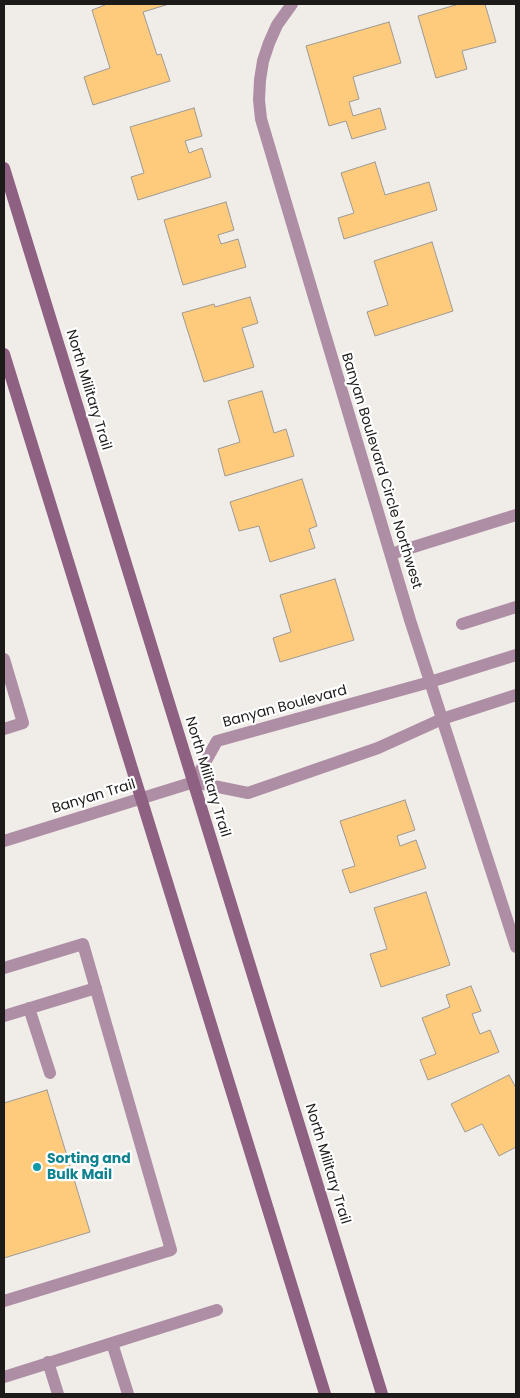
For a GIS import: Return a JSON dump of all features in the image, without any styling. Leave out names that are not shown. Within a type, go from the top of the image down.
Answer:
[{"type":"main road","name":"North Military Trail","points":[[4,168],[382,1394]]},
{"type":"main road","points":[[4,354],[325,1394]]},
{"type":"street","name":"Banyan Boulevard Circle Northwest","points":[[292,4],[277,25],[263,61],[259,100],[261,119],[390,554],[516,947]]},
{"type":"street","points":[[390,554],[516,515]]},
{"type":"street","points":[[462,624],[516,607]]},
{"type":"street","name":"Banyan Boulevard","points":[[194,782],[217,741],[430,682],[516,655]]},
{"type":"street","points":[[4,659],[24,723],[4,729]]},
{"type":"street","points":[[194,782],[248,793],[378,748],[442,719],[516,695]]},
{"type":"street","name":"Banyan Trail","points":[[4,841],[194,782]]},
{"type":"street","points":[[4,968],[83,944],[171,1250],[4,1302]]},
{"type":"street","points":[[4,1016],[96,988]]},
{"type":"street","points":[[29,1008],[50,1072]]},
{"type":"street","points":[[4,1377],[217,1310]]},
{"type":"street","points":[[112,1343],[128,1394]]},
{"type":"street","points":[[48,1362],[58,1394]]},
{"type":"building","points":[[105,4],[169,4],[143,12],[157,55],[161,54],[170,81],[93,105],[84,77],[110,68],[92,10]]},
{"type":"building","points":[[459,4],[485,4],[496,42],[462,51],[467,69],[436,78],[418,16]]},
{"type":"building","points":[[389,22],[401,63],[353,77],[359,99],[349,102],[353,116],[380,108],[386,129],[352,139],[346,121],[329,126],[306,46]]},
{"type":"building","points":[[194,108],[202,136],[185,141],[189,153],[202,148],[211,177],[138,200],[131,177],[144,173],[130,127]]},
{"type":"building","points":[[375,162],[385,195],[429,182],[437,210],[344,239],[338,218],[354,213],[341,173]]},
{"type":"building","points":[[226,202],[234,230],[218,235],[221,244],[238,239],[246,267],[183,285],[164,220]]},
{"type":"building","points":[[432,242],[453,311],[375,336],[367,312],[388,305],[374,261]]},
{"type":"building","points":[[250,297],[258,323],[242,328],[254,367],[204,382],[182,313],[214,304],[215,307]]},
{"type":"building","points":[[262,391],[274,433],[286,429],[294,456],[225,476],[218,449],[240,442],[228,401]]},
{"type":"building","points":[[302,479],[317,526],[309,529],[315,548],[270,562],[259,526],[239,531],[230,502]]},
{"type":"building","points":[[335,579],[354,640],[280,662],[273,638],[291,632],[280,595]]},
{"type":"building","points":[[405,800],[415,830],[397,836],[400,846],[416,840],[426,868],[350,893],[342,870],[355,866],[340,821]]},
{"type":"building","points":[[426,892],[450,965],[381,987],[370,954],[387,949],[374,908]]},
{"type":"building","points":[[471,986],[481,1011],[472,1014],[480,1034],[490,1030],[499,1052],[428,1080],[420,1060],[436,1054],[422,1018],[450,1007],[446,995]]},
{"type":"building","points":[[509,1075],[516,1088],[516,1147],[499,1156],[482,1124],[465,1132],[451,1104]]},
{"type":"building","name":"Sorting and Bulk Mail","points":[[47,1090],[90,1232],[4,1258],[4,1103]]},
{"type":"place","name":"Sorting and Bulk Mail","points":[[37,1167]]}]
